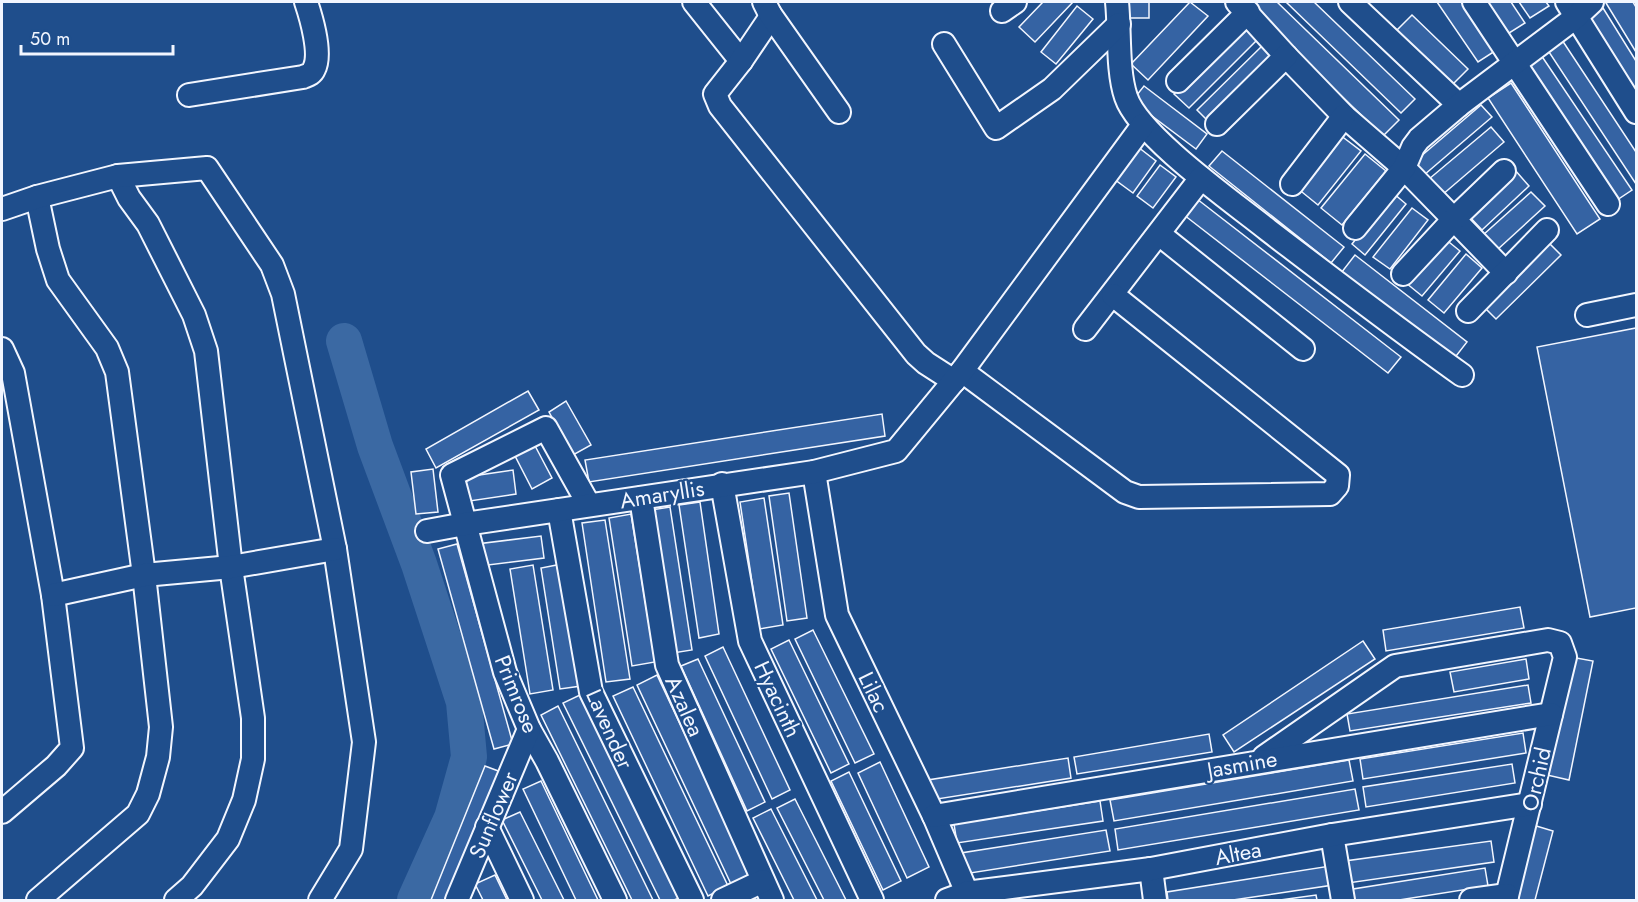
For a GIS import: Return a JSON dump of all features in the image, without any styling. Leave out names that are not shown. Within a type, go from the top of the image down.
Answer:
[{"type":"street","points":[[189,94],[303,77],[311,73],[316,66],[314,33],[306,2]]},
{"type":"street","points":[[694,2],[741,61]]},
{"type":"street","points":[[1117,2],[1122,77],[1126,98],[1143,126],[1202,178],[1399,331],[1462,375]]},
{"type":"street","points":[[1350,2],[1459,105]]},
{"type":"street","points":[[1474,2],[1608,204]]},
{"type":"street","points":[[1178,81],[1242,7],[1344,116],[1404,168],[1506,273]]},
{"type":"street","points":[[1355,228],[1404,168],[1419,139],[1514,63],[1578,7],[1636,112]]},
{"type":"street","points":[[767,8],[768,21],[716,94],[720,106],[916,354],[926,363],[958,376],[1125,492],[1139,497],[1330,494],[1337,486],[1338,476],[1113,295]]},
{"type":"street","points":[[767,8],[839,112]]},
{"type":"street","points":[[944,44],[996,128],[1052,89],[1119,24]]},
{"type":"street","points":[[1217,124],[1286,56]]},
{"type":"street","points":[[1292,184],[1344,116]]},
{"type":"street","points":[[958,376],[1143,126]]},
{"type":"street","points":[[2,210],[37,197],[118,176],[207,168],[272,264],[283,294],[335,549],[364,742],[351,849],[320,900]]},
{"type":"street","points":[[1403,274],[1454,219],[1504,171]]},
{"type":"street","points":[[118,176],[129,198],[148,224],[194,315],[206,351],[231,567],[253,718],[253,759],[244,800],[228,839],[192,886],[176,900]]},
{"type":"street","points":[[1085,329],[1202,178]]},
{"type":"street","points":[[37,197],[48,249],[58,280],[107,348],[117,372],[144,575],[161,727],[158,757],[148,794],[138,814],[38,900]]},
{"type":"street","points":[[1468,311],[1547,230]]},
{"type":"street","points":[[1160,234],[1303,349]]},
{"type":"street","points":[[1587,315],[1636,305]]},
{"type":"street","points":[[2,349],[13,373],[52,595],[72,748],[56,766],[2,812]]},
{"type":"street","name":"Amaryllis","points":[[427,531],[722,484],[814,472],[896,451],[958,376]]},
{"type":"street","name":"Primrose","points":[[589,505],[546,428],[452,474],[505,672],[529,729],[615,900]]},
{"type":"street","name":"Lilac","points":[[814,472],[837,615],[934,816],[961,898]]},
{"type":"street","name":"Hyacinth","points":[[722,484],[750,640],[872,900]]},
{"type":"street","name":"Azalea","points":[[640,498],[667,665],[767,891]]},
{"type":"street","name":"Lavender","points":[[560,510],[591,692],[692,900]]},
{"type":"street","points":[[52,595],[144,575],[231,567],[335,549]]},
{"type":"street","name":"Orchid","points":[[1258,761],[1395,666],[1548,640],[1560,643],[1565,657],[1507,898]]},
{"type":"street","name":"Jasmine","points":[[934,816],[1551,714]]},
{"type":"street","name":"Sunflower","points":[[457,900],[529,729]]},
{"type":"street","name":"Altea","points":[[961,898],[1151,869],[1332,835],[1530,804]]},
{"type":"street","points":[[487,826],[522,900]]},
{"type":"street","points":[[1332,835],[1343,900]]},
{"type":"street","points":[[1151,869],[1155,900]]},
{"type":"street","points":[[723,900],[767,891]]},
{"type":"street","points":[[1471,900],[1507,898]]},
{"type":"building","points":[[1043,2],[1073,2],[1035,42],[1019,27]]},
{"type":"building","points":[[1126,2],[1149,2],[1149,18],[1127,18]]},
{"type":"building","points":[[1190,2],[1208,16],[1148,80],[1131,64]]},
{"type":"building","points":[[1244,2],[1277,2],[1399,120],[1383,136]]},
{"type":"building","points":[[1286,2],[1314,2],[1415,99],[1401,113]]},
{"type":"building","points":[[1437,2],[1461,2],[1495,51],[1478,62]]},
{"type":"building","points":[[1485,2],[1511,2],[1525,23],[1506,35]]},
{"type":"building","points":[[1519,2],[1546,2],[1549,6],[1530,18]]},
{"type":"building","points":[[1633,2],[1636,7],[1636,52],[1606,3]]},
{"type":"building","points":[[1077,6],[1093,19],[1056,64],[1041,52]]},
{"type":"building","points":[[1603,8],[1636,61],[1636,100],[1586,19]]},
{"type":"building","points":[[1412,15],[1468,69],[1452,85],[1396,31]]},
{"type":"building","points":[[1243,26],[1257,40],[1189,108],[1174,94]]},
{"type":"building","points":[[1562,40],[1636,152],[1636,184],[1547,49]]},
{"type":"building","points":[[1263,45],[1275,57],[1209,122],[1197,110]]},
{"type":"building","points":[[1541,55],[1632,190],[1617,200],[1525,65]]},
{"type":"building","points":[[1511,83],[1600,219],[1577,234],[1488,98]]},
{"type":"building","points":[[1144,86],[1207,134],[1196,149],[1132,101]]},
{"type":"building","points":[[1481,105],[1492,117],[1424,175],[1413,163]]},
{"type":"building","points":[[1491,127],[1504,142],[1442,195],[1429,179]]},
{"type":"building","points":[[1340,135],[1361,151],[1318,205],[1297,188]]},
{"type":"building","points":[[1138,147],[1156,161],[1133,193],[1114,179]]},
{"type":"building","points":[[1222,151],[1344,247],[1331,263],[1209,166]]},
{"type":"building","points":[[1365,154],[1386,171],[1342,225],[1321,208]]},
{"type":"building","points":[[1160,165],[1176,177],[1153,208],[1137,196]]},
{"type":"building","points":[[1515,170],[1529,186],[1482,230],[1467,214]]},
{"type":"building","points":[[1531,192],[1545,206],[1497,250],[1483,235]]},
{"type":"building","points":[[1393,193],[1406,204],[1365,255],[1352,244]]},
{"type":"building","points":[[1197,199],[1401,357],[1388,373],[1184,215]]},
{"type":"building","points":[[1412,208],[1428,220],[1390,269],[1373,257]]},
{"type":"building","points":[[1444,238],[1460,251],[1422,296],[1406,283]]},
{"type":"building","points":[[1549,243],[1561,255],[1496,319],[1484,307]]},
{"type":"building","points":[[1466,254],[1482,268],[1444,313],[1428,300]]},
{"type":"building","points":[[1355,255],[1467,342],[1453,360],[1341,273]]},
{"type":"building","points":[[1636,328],[1636,608],[1590,617],[1537,347]]},
{"type":"building","points":[[528,391],[539,410],[436,468],[426,449]]},
{"type":"building","points":[[566,401],[591,445],[573,455],[549,412]]},
{"type":"building","points":[[882,414],[885,436],[589,482],[585,460]]},
{"type":"building","points":[[533,442],[552,478],[532,489],[513,452]]},
{"type":"building","points":[[433,469],[438,512],[416,514],[411,472]]},
{"type":"building","points":[[513,470],[516,494],[463,502],[459,478]]},
{"type":"building","points":[[789,493],[807,618],[787,621],[769,496]]},
{"type":"building","points":[[764,498],[783,625],[759,629],[740,502]]},
{"type":"building","points":[[700,502],[719,634],[699,638],[679,505]]},
{"type":"building","points":[[670,507],[692,650],[673,653],[651,510]]},
{"type":"building","points":[[631,514],[655,662],[632,666],[609,518]]},
{"type":"building","points":[[605,520],[630,679],[606,682],[582,523]]},
{"type":"building","points":[[541,536],[544,558],[480,566],[477,544]]},
{"type":"building","points":[[457,544],[513,744],[494,749],[438,549]]},
{"type":"building","points":[[562,564],[581,686],[560,689],[541,568]]},
{"type":"building","points":[[533,565],[553,690],[530,694],[510,569]]},
{"type":"building","points":[[1520,607],[1524,628],[1386,651],[1383,630]]},
{"type":"building","points":[[813,630],[874,754],[855,763],[795,639]]},
{"type":"building","points":[[789,640],[849,764],[831,773],[771,649]]},
{"type":"building","points":[[1363,641],[1375,659],[1234,752],[1223,735]]},
{"type":"building","points":[[723,647],[790,790],[772,799],[705,656]]},
{"type":"building","points":[[1571,657],[1593,661],[1569,780],[1547,775]]},
{"type":"building","points":[[698,659],[765,802],[747,811],[681,666]]},
{"type":"building","points":[[1526,659],[1529,679],[1454,692],[1450,672]]},
{"type":"building","points":[[657,675],[751,875],[731,884],[637,685]]},
{"type":"building","points":[[1528,685],[1531,703],[1350,731],[1347,714]]},
{"type":"building","points":[[633,687],[728,886],[708,896],[613,696]]},
{"type":"building","points":[[582,694],[682,897],[674,900],[660,900],[563,703]]},
{"type":"building","points":[[558,706],[653,900],[632,900],[541,715]]},
{"type":"building","points":[[1523,733],[1526,753],[1363,779],[1360,759]]},
{"type":"building","points":[[1209,734],[1212,752],[1077,774],[1074,757]]},
{"type":"building","points":[[1068,758],[1071,778],[931,800],[928,780]]},
{"type":"building","points":[[1349,760],[1353,781],[1114,821],[1110,800]]},
{"type":"building","points":[[880,762],[929,867],[907,878],[858,773]]},
{"type":"building","points":[[1512,764],[1515,783],[1366,807],[1363,787]]},
{"type":"building","points":[[485,766],[501,772],[449,900],[431,900]]},
{"type":"building","points":[[849,772],[901,881],[883,890],[831,781]]},
{"type":"building","points":[[541,781],[598,900],[576,900],[523,789]]},
{"type":"building","points":[[1355,789],[1359,810],[1118,850],[1115,829]]},
{"type":"building","points":[[795,799],[846,900],[824,900],[777,808]]},
{"type":"building","points":[[1100,801],[1103,821],[957,843],[954,824]]},
{"type":"building","points":[[771,809],[817,900],[794,900],[753,818]]},
{"type":"building","points":[[520,812],[564,900],[542,900],[502,820]]},
{"type":"building","points":[[1533,825],[1553,831],[1535,900],[1513,900]]},
{"type":"building","points":[[1106,830],[1110,851],[964,874],[961,853]]},
{"type":"building","points":[[1491,841],[1494,862],[1348,883],[1345,861]]},
{"type":"building","points":[[1330,866],[1333,885],[1233,900],[1168,900],[1167,892]]},
{"type":"building","points":[[1485,868],[1488,886],[1399,900],[1348,900],[1347,890]]},
{"type":"building","points":[[495,875],[507,900],[483,900],[475,884]]},
{"type":"building","points":[[1316,895],[1317,900],[1280,900]]},
{"type":"waterway","points":[[344,341],[375,446],[419,564],[464,702],[469,757],[452,818],[415,900]]}]
